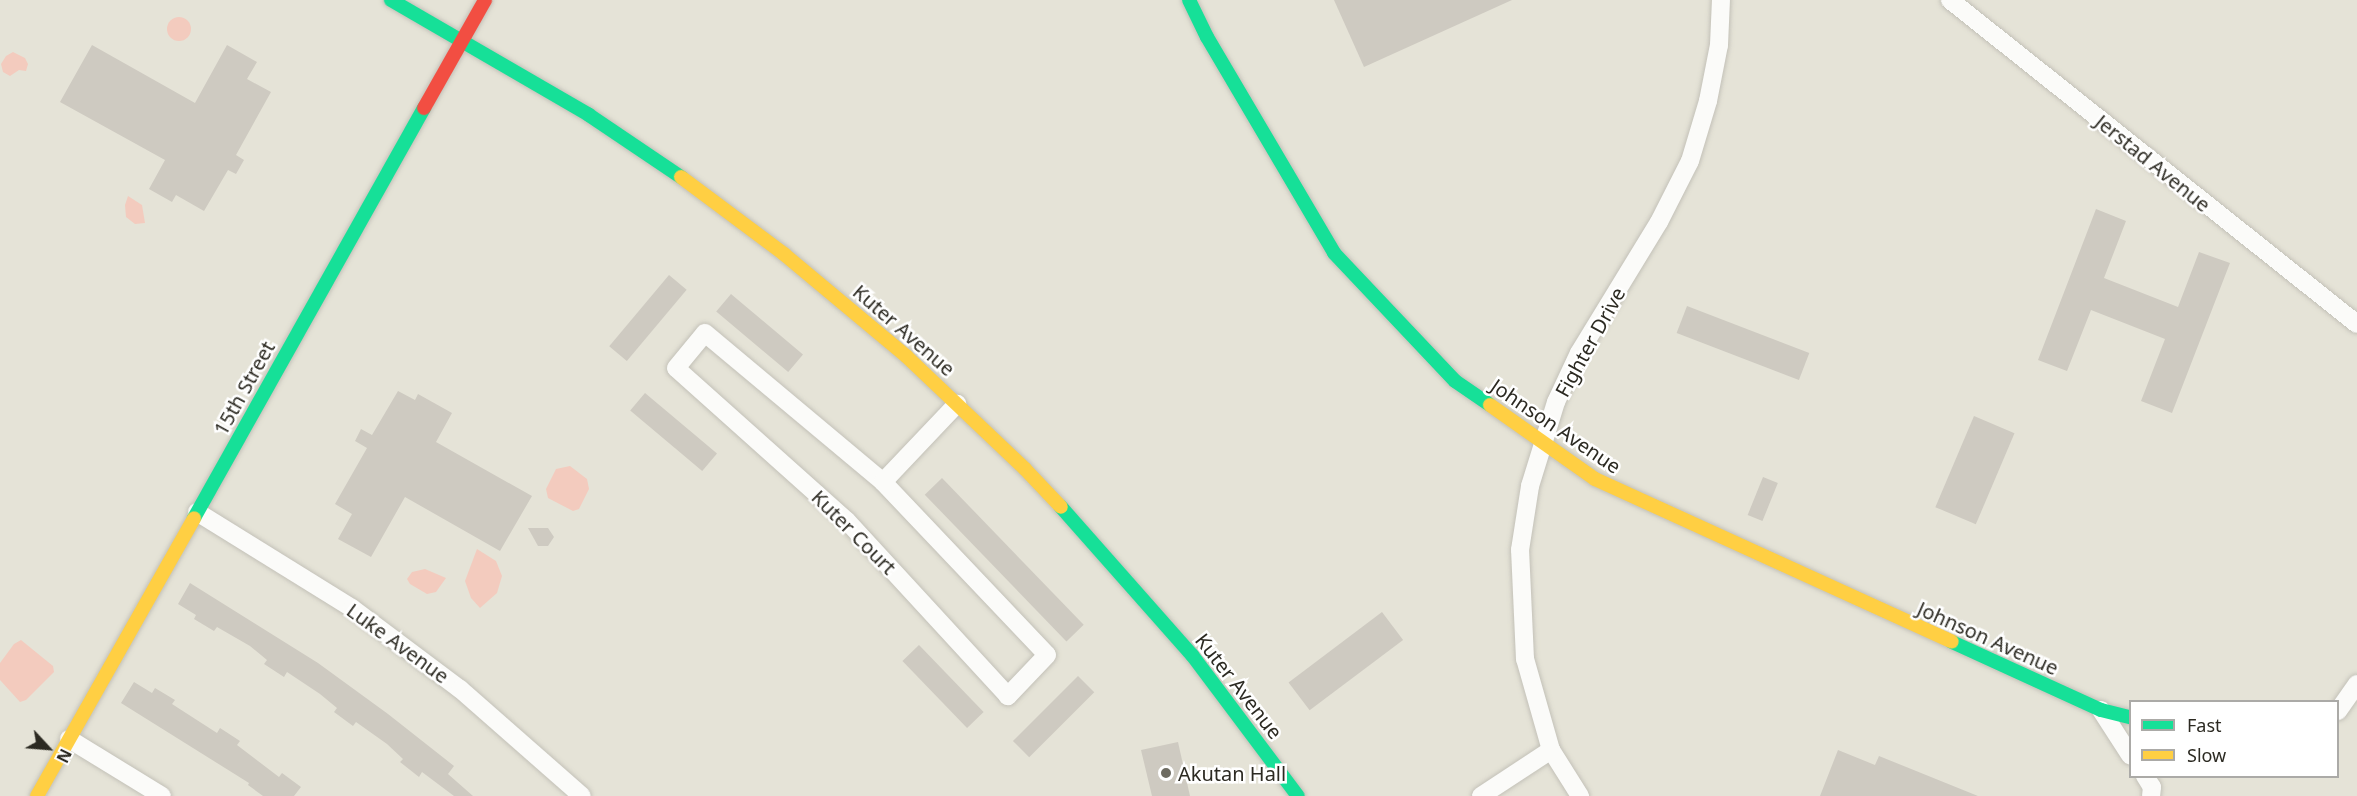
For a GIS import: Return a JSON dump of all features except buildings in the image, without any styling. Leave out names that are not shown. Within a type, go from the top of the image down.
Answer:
[{"type":"street","name":"Kuter Avenue","points":[[391,0],[463,39],[590,115],[692,185],[816,280],[957,404],[1025,469],[1180,640],[1298,796]]},
{"type":"street","name":"15th Street","points":[[36,796],[485,0]]},
{"type":"street","name":"Johnson Avenue","points":[[1189,0],[1207,37],[1334,253],[1455,381],[1595,479],[2101,710],[2129,717]]},
{"type":"street","name":"Fighter Drive","points":[[1580,796],[1551,750],[1525,659],[1520,550],[1530,486],[1556,402],[1579,353],[1659,222],[1690,160],[1708,101],[1719,45],[1721,0]]},
{"type":"street","name":"Jerstad Avenue","points":[[1950,0],[2357,324]]},
{"type":"street","name":"Kuter Court","points":[[705,333],[884,482],[1047,655],[1008,696],[847,521],[676,368],[705,333]]},
{"type":"street","points":[[884,482],[957,404]]},
{"type":"street","name":"Luke Avenue","points":[[197,512],[352,608],[460,689],[582,796]]},
{"type":"street","points":[[2339,708],[2357,684]]},
{"type":"street","points":[[2101,710],[2129,753]]},
{"type":"street","points":[[69,739],[162,796]]},
{"type":"street","points":[[1481,796],[1551,750]]},
{"type":"street","points":[[2146,778],[2152,787],[2151,796]]},
{"type":"shaded area","points":[[179,17],[184,18],[190,24],[190,34],[184,40],[179,41],[174,40],[168,34],[167,29],[168,24],[174,18]]},
{"type":"shaded area","points":[[13,52],[25,58],[28,64],[26,71],[19,70],[10,76],[3,72],[1,64],[6,56]]},
{"type":"shaded area","points":[[128,196],[142,205],[145,223],[135,224],[126,217],[125,205]]},
{"type":"shaded area","points":[[570,466],[587,479],[589,489],[579,509],[573,511],[548,498],[546,489],[556,469]]},
{"type":"shaded area","points":[[477,549],[496,561],[502,576],[497,593],[480,608],[471,598],[465,581]]},
{"type":"shaded area","points":[[425,569],[446,578],[436,592],[427,594],[410,584],[407,579],[412,572]]},
{"type":"shaded area","points":[[21,640],[53,666],[54,672],[26,700],[20,702],[0,680],[0,663],[14,644]]},
{"type":"traffic: fast","points":[[391,0],[589,115],[681,177]]},
{"type":"traffic: fast","points":[[1189,0],[1207,37],[1334,253],[1455,381],[1490,405]]},
{"type":"traffic: fast","points":[[194,518],[424,108]]},
{"type":"traffic: fast","points":[[1061,507],[1192,655],[1298,796]]},
{"type":"traffic: fast","points":[[1952,642],[2101,710],[2129,717]]},
{"type":"traffic: slow","points":[[681,177],[784,254],[906,356],[1025,469],[1061,507]]},
{"type":"traffic: slow","points":[[1490,405],[1595,479],[1952,642]]},
{"type":"traffic: slow","points":[[37,796],[194,518]]},
{"type":"traffic: jam","points":[[424,108],[485,0]]},
{"type":"place","name":"Akutan Hall","points":[[1166,773]]}]
